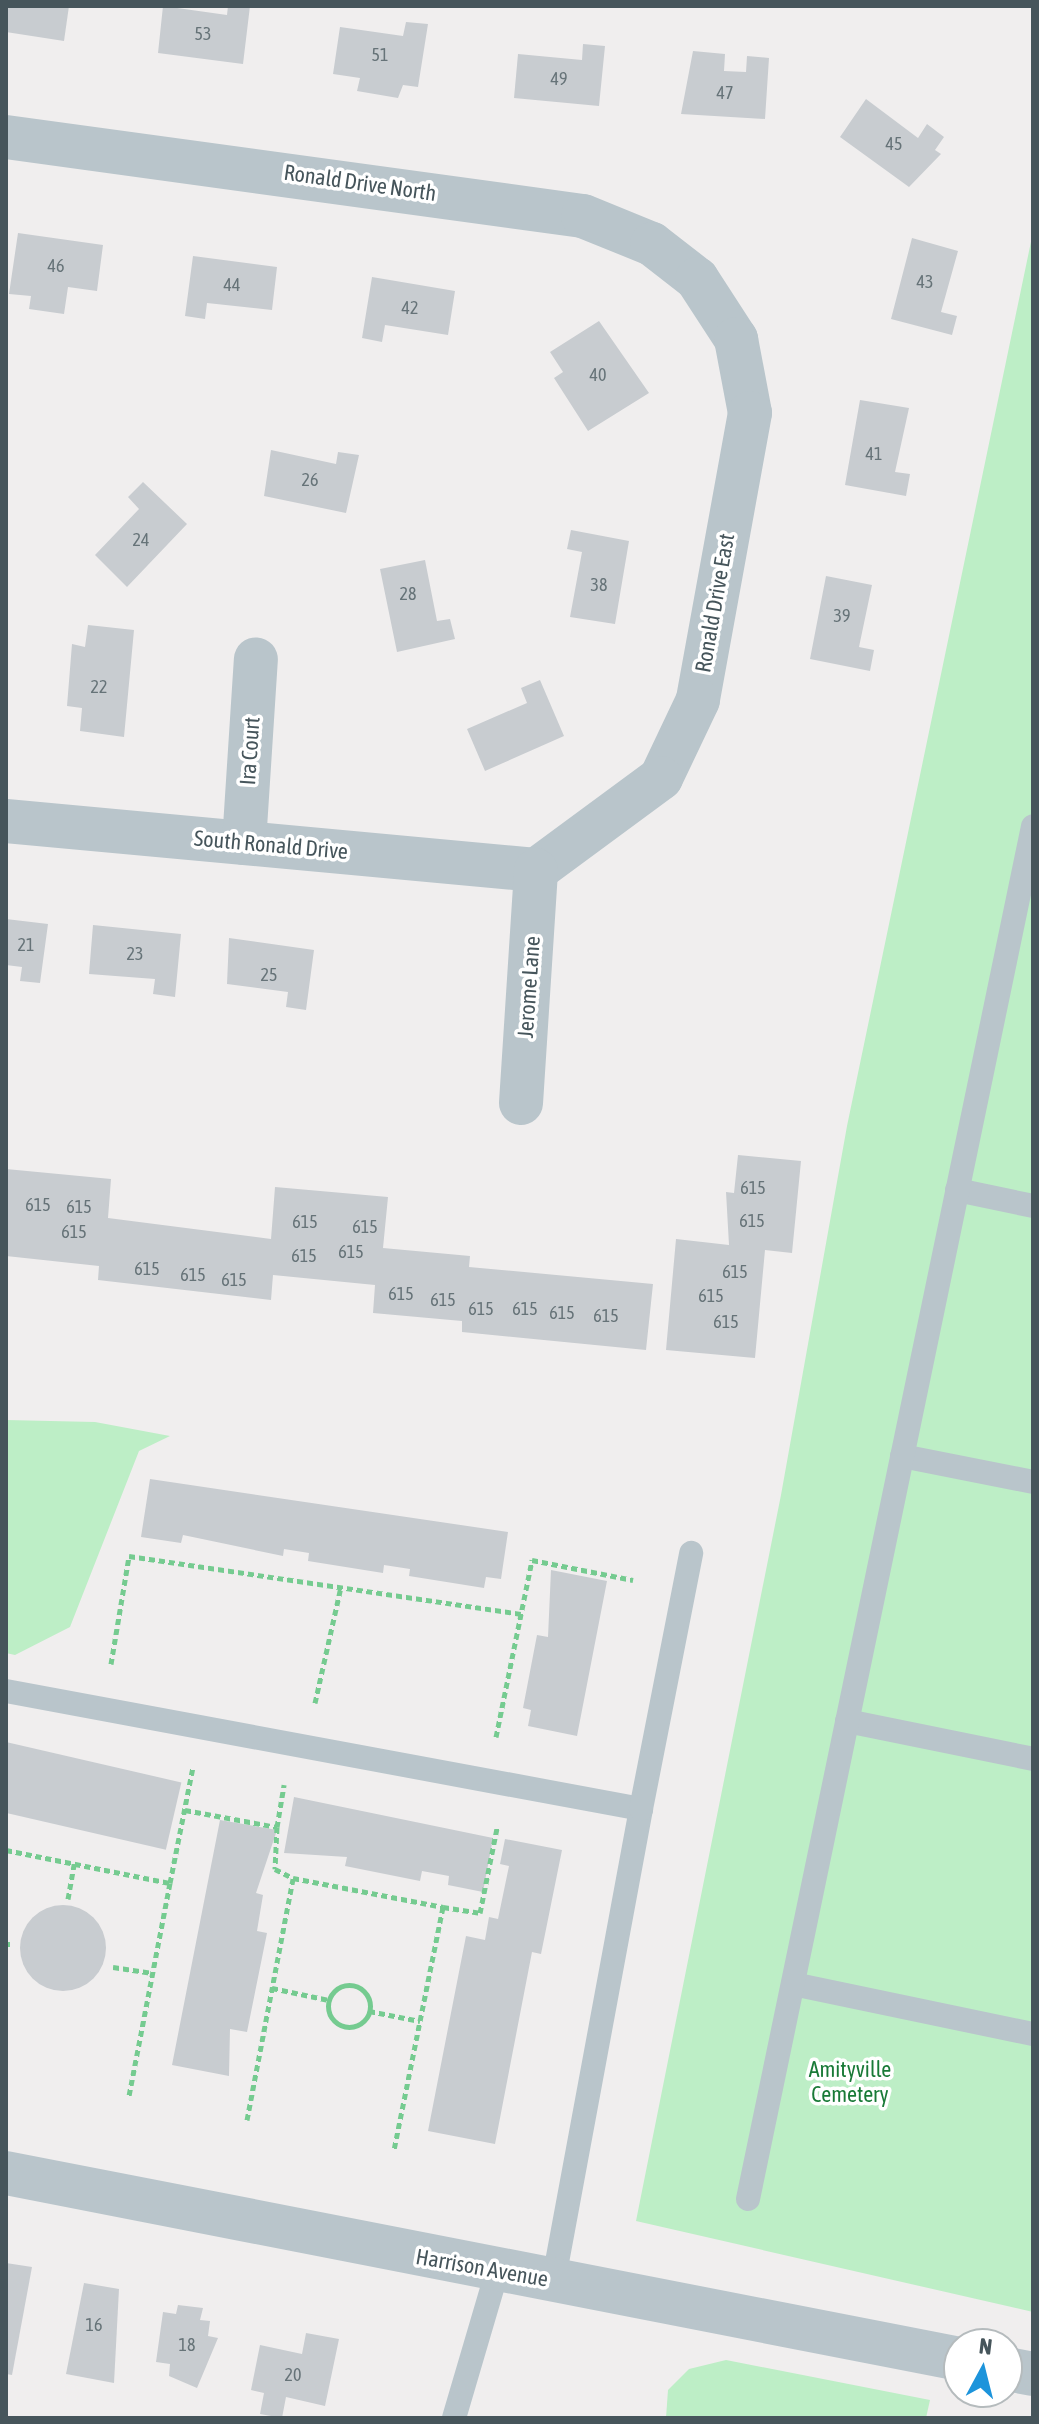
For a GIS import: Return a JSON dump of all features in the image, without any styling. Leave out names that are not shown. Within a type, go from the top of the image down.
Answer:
[{"type":"street","name":"Ronald Drive North","points":[[6,137],[583,216],[652,244],[697,279]]},
{"type":"street","name":"Ronald Drive East","points":[[536,870],[661,778],[698,700],[750,413],[736,339],[697,279]]},
{"type":"street","name":"Ira Court","points":[[244,843],[256,659]]},
{"type":"street","name":"South Ronald Drive","points":[[6,821],[536,870]]},
{"type":"street","name":"Jerome Lane","points":[[521,1103],[536,870]]},
{"type":"street","name":"Harrison Avenue","points":[[6,2173],[497,2272],[554,2280],[943,2356]]},
{"type":"lane","points":[[748,2199],[957,1190],[1022,930],[1033,826]]},
{"type":"lane","points":[[957,1190],[1033,1206]]},
{"type":"lane","points":[[902,1456],[1033,1482]]},
{"type":"lane","points":[[554,2280],[691,1553]]},
{"type":"lane","points":[[6,1691],[641,1809]]},
{"type":"lane","points":[[847,1721],[1033,1759]]},
{"type":"lane","points":[[793,1984],[1033,2034]]},
{"type":"lane","points":[[454,2418],[497,2272]]},
{"type":"path","points":[[111,1664],[129,1556],[521,1614]]},
{"type":"path","points":[[496,1737],[532,1560],[633,1580]]},
{"type":"path","points":[[315,1703],[341,1587]]},
{"type":"path","points":[[129,2096],[193,1767]]},
{"type":"path","points":[[284,1785],[277,1827],[275,1869],[293,1878],[480,1913],[497,1828]]},
{"type":"path","points":[[185,1810],[277,1827]]},
{"type":"path","points":[[6,1850],[170,1883]]},
{"type":"path","points":[[68,1899],[74,1864]]},
{"type":"path","points":[[247,2120],[293,1878]]},
{"type":"path","points":[[394,2149],[443,1907]]},
{"type":"path","points":[[113,1967],[153,1973]]},
{"type":"path","points":[[272,1988],[329,2000],[351,1986],[363,1992],[369,2011],[362,2022],[344,2026],[332,2019],[329,2000]]},
{"type":"path","points":[[369,2011],[420,2021]]},
{"type":"green space","name":"Amityville Cemetery","points":[[1033,232],[1033,2312],[636,2221],[781,1495],[847,1126]]},
{"type":"green space","points":[[6,1420],[95,1422],[170,1436],[139,1451],[70,1627],[15,1655],[6,1653]]},
{"type":"green space","points":[[726,2360],[930,2400],[926,2418],[666,2418],[668,2390],[689,2369]]},
{"type":"building","points":[[6,6],[69,6],[64,41],[6,32]]},
{"type":"building","points":[[163,6],[227,15],[228,6],[250,6],[243,64],[158,53]]},
{"type":"building","points":[[406,22],[428,24],[418,87],[403,85],[398,98],[357,91],[360,78],[333,74],[340,27],[403,36]]},
{"type":"building","points":[[583,44],[605,46],[599,106],[514,98],[518,54],[582,60]]},
{"type":"building","points":[[693,51],[725,54],[724,71],[746,72],[747,56],[769,58],[765,119],[681,114]]},
{"type":"building","points":[[866,99],[918,138],[927,124],[944,137],[935,150],[941,154],[909,187],[840,137]]},
{"type":"building","points":[[18,233],[103,245],[97,291],[68,287],[64,314],[29,309],[31,296],[9,294]]},
{"type":"building","points":[[912,238],[958,251],[941,312],[957,316],[952,335],[891,319]]},
{"type":"building","points":[[193,256],[277,267],[272,310],[207,303],[205,319],[185,316]]},
{"type":"building","points":[[372,277],[455,291],[448,335],[385,325],[382,342],[362,338]]},
{"type":"building","points":[[599,321],[649,393],[588,431],[554,378],[563,372],[550,352]]},
{"type":"building","points":[[860,400],[909,408],[895,472],[910,474],[906,496],[845,485]]},
{"type":"building","points":[[271,450],[336,464],[338,452],[359,455],[346,513],[264,496]]},
{"type":"building","points":[[143,482],[187,524],[127,587],[95,555],[139,509],[128,497]]},
{"type":"building","points":[[571,530],[629,541],[615,624],[570,617],[582,552],[567,549]]},
{"type":"building","points":[[425,560],[437,621],[450,619],[455,639],[397,652],[380,569]]},
{"type":"building","points":[[826,576],[872,585],[859,647],[874,650],[870,671],[810,659]]},
{"type":"building","points":[[88,625],[134,630],[124,737],[80,731],[82,708],[67,706],[72,644],[85,647]]},
{"type":"building","points":[[540,680],[564,736],[485,771],[467,729],[527,703],[521,688]]},
{"type":"building","points":[[6,919],[48,924],[40,983],[20,981],[22,967],[6,965]]},
{"type":"building","points":[[93,925],[181,934],[175,997],[153,994],[155,979],[89,974]]},
{"type":"building","points":[[229,938],[314,950],[306,1010],[286,1007],[288,992],[227,984]]},
{"type":"building","points":[[738,1155],[801,1161],[792,1253],[765,1250],[755,1358],[666,1350],[676,1239],[729,1245],[726,1192],[734,1193]]},
{"type":"building","points":[[6,1169],[111,1179],[108,1218],[271,1239],[275,1187],[388,1197],[383,1248],[470,1256],[469,1267],[653,1284],[646,1350],[462,1332],[462,1321],[373,1313],[375,1285],[273,1275],[271,1300],[98,1280],[99,1266],[6,1256]]},
{"type":"building","points":[[150,1479],[508,1532],[501,1579],[486,1577],[484,1588],[409,1576],[410,1569],[384,1565],[383,1573],[308,1561],[309,1553],[284,1549],[283,1556],[183,1535],[181,1543],[141,1537]]},
{"type":"building","points":[[551,1570],[607,1581],[577,1736],[528,1726],[531,1710],[523,1708],[537,1635],[548,1637]]},
{"type":"building","points":[[6,1742],[181,1782],[166,1850],[6,1813]]},
{"type":"building","points":[[294,1797],[493,1838],[483,1892],[448,1885],[449,1876],[422,1871],[420,1881],[345,1866],[347,1857],[284,1853]]},
{"type":"building","points":[[220,1820],[277,1830],[256,1893],[263,1895],[257,1931],[267,1933],[247,2032],[230,2029],[229,2076],[172,2065]]},
{"type":"building","points":[[505,1839],[562,1850],[541,1954],[532,1952],[495,2144],[428,2131],[466,1936],[485,1940],[489,1917],[498,1919],[509,1866],[500,1864]]},
{"type":"building","points":[[63,1905],[87,1912],[99,1924],[106,1948],[99,1972],[87,1984],[63,1991],[39,1984],[27,1972],[20,1948],[27,1924],[39,1912]]},
{"type":"building","points":[[6,2263],[32,2267],[12,2375],[6,2374]]},
{"type":"building","points":[[84,2283],[119,2289],[114,2383],[66,2374]]},
{"type":"building","points":[[178,2305],[203,2308],[200,2320],[210,2321],[208,2336],[218,2338],[197,2388],[169,2376],[170,2364],[156,2362],[163,2312],[176,2314]]},
{"type":"building","points":[[306,2333],[339,2339],[325,2406],[286,2397],[282,2418],[260,2414],[264,2393],[251,2390],[260,2345],[302,2354]]}]
